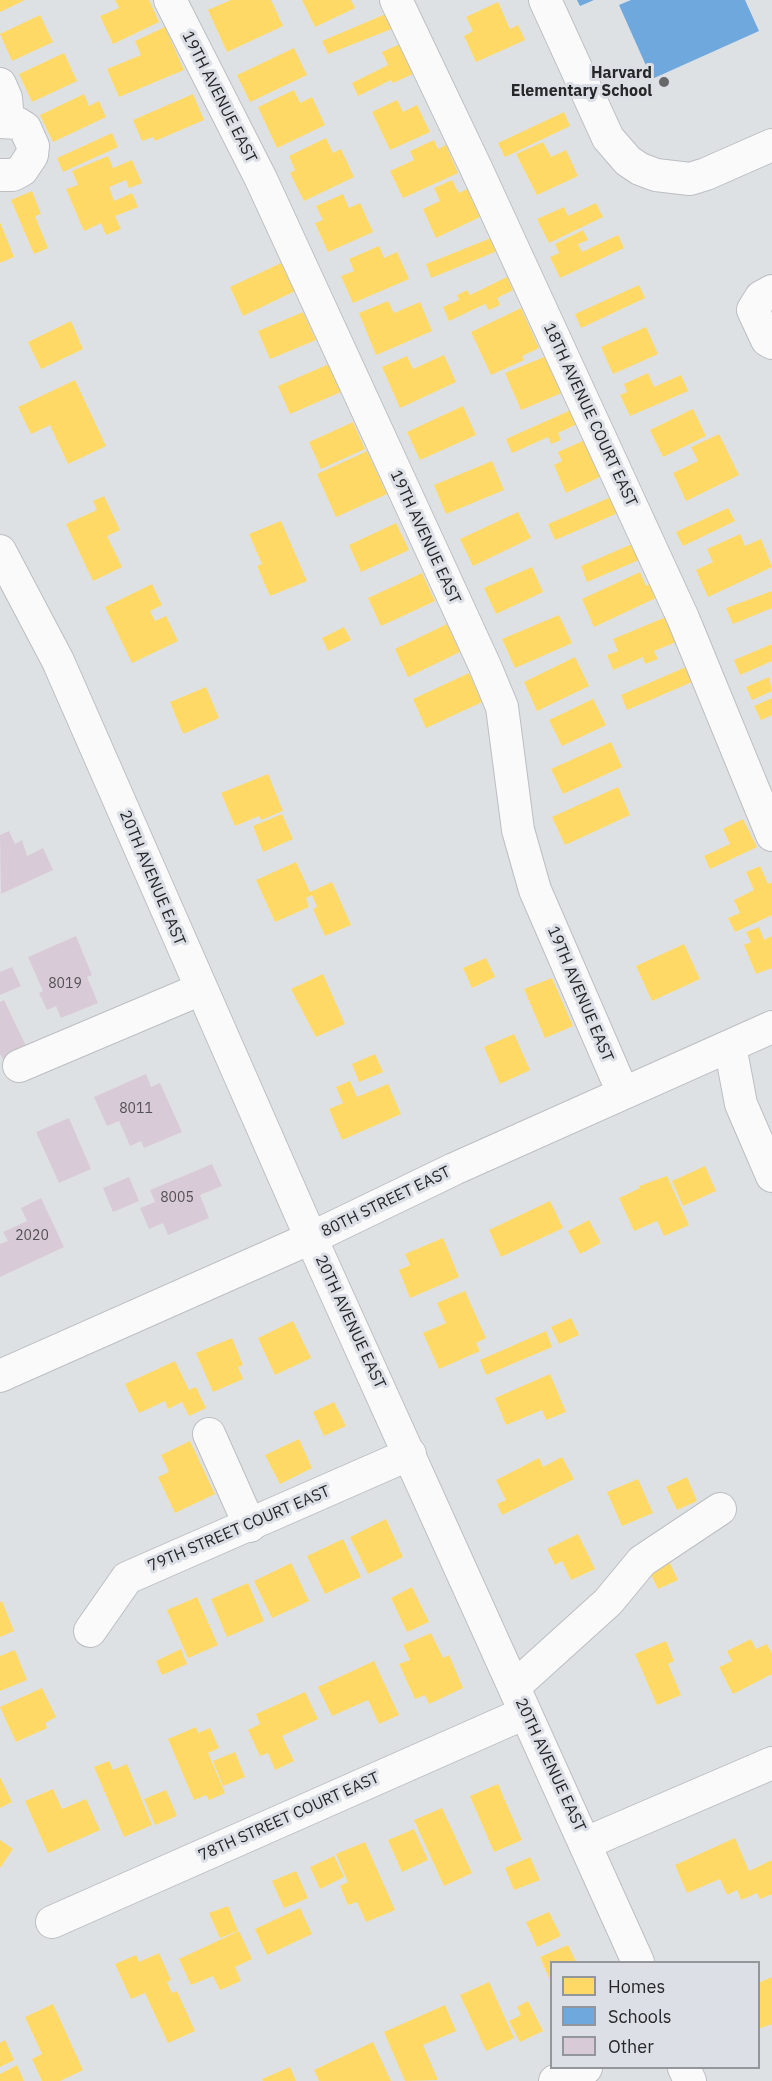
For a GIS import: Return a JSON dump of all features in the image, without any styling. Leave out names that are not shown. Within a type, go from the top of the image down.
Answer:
[{"type":"street","name":"19TH AVENUE EAST","points":[[170,0],[261,180],[502,707],[518,830],[535,890],[623,1093]]},
{"type":"street","name":"18TH AVENUE COURT EAST","points":[[396,0],[477,168],[683,618],[772,835]]},
{"type":"street","points":[[545,0],[608,138],[628,161],[640,169],[656,176],[690,178],[706,174],[772,145]]},
{"type":"street","points":[[0,84],[6,98],[4,121],[25,129],[33,146],[33,155],[22,170],[13,175],[0,175]]},
{"type":"street","points":[[772,291],[761,297],[753,310],[767,340],[772,343]]},
{"type":"street","name":"20TH AVENUE EAST","points":[[0,551],[58,661],[311,1238],[638,1961]]},
{"type":"street","points":[[19,1065],[201,988]]},
{"type":"street","name":"80TH STREET EAST","points":[[0,1376],[311,1238],[454,1168],[772,1027]]},
{"type":"street","points":[[730,1046],[741,1104],[772,1176]]},
{"type":"street","points":[[208,1434],[250,1526]]},
{"type":"street","name":"79TH STREET COURT EAST","points":[[90,1631],[127,1578],[410,1454]]},
{"type":"street","name":"78TH STREET COURT EAST","points":[[52,1922],[519,1700],[642,1561],[720,1509]]},
{"type":"street","points":[[586,1843],[772,1763]]},
{"type":"street","points":[[555,2081],[582,2069]]},
{"type":"building: Homes","points":[[0,0],[25,0],[0,12]]},
{"type":"building: Homes","points":[[115,0],[149,0],[159,22],[113,44],[100,16],[119,8]]},
{"type":"building: Homes","points":[[231,0],[271,0],[283,26],[227,52],[208,10]]},
{"type":"building: Homes","points":[[302,0],[351,0],[355,8],[315,27]]},
{"type":"building: Homes","points":[[498,2],[510,29],[518,25],[525,40],[476,62],[464,36],[473,31],[466,17]]},
{"type":"building: Homes","points":[[388,13],[394,28],[328,54],[322,41]]},
{"type":"building: Homes","points":[[40,15],[53,42],[12,61],[0,34]]},
{"type":"building: Homes","points":[[165,27],[184,70],[119,97],[107,69],[141,55],[135,41]]},
{"type":"building: Homes","points":[[400,44],[413,74],[393,83],[391,80],[358,96],[352,83],[388,65],[382,52]]},
{"type":"building: Homes","points":[[294,48],[307,75],[250,102],[237,75]]},
{"type":"building: Homes","points":[[64,53],[77,81],[32,102],[19,74]]},
{"type":"building: Homes","points":[[294,90],[300,103],[312,97],[325,125],[277,148],[258,107]]},
{"type":"building: Homes","points":[[84,94],[89,106],[99,101],[106,117],[53,142],[40,115]]},
{"type":"building: Homes","points":[[193,94],[204,120],[155,141],[153,137],[142,141],[133,120]]},
{"type":"building: Homes","points":[[397,100],[403,112],[417,105],[430,132],[390,150],[372,112]]},
{"type":"building: Homes","points":[[564,112],[570,126],[505,157],[498,143]]},
{"type":"building: Homes","points":[[112,133],[118,147],[63,172],[57,158]]},
{"type":"building: Homes","points":[[326,138],[333,153],[341,149],[354,177],[304,201],[290,173],[295,170],[289,156]]},
{"type":"building: Homes","points":[[434,140],[438,149],[446,145],[458,173],[403,198],[390,171],[414,160],[410,151]]},
{"type":"building: Homes","points":[[543,142],[551,157],[566,150],[578,176],[537,195],[516,154]]},
{"type":"building: Homes","points":[[108,156],[113,168],[132,160],[142,183],[129,188],[126,180],[109,187],[114,201],[132,193],[138,207],[115,216],[121,229],[106,235],[101,223],[84,231],[66,189],[78,185],[72,171]]},
{"type":"building: Homes","points":[[452,180],[459,193],[467,189],[480,217],[436,238],[423,209],[440,201],[434,188]]},
{"type":"building: Homes","points":[[32,191],[41,214],[35,216],[48,248],[34,254],[11,200]]},
{"type":"building: Homes","points":[[343,194],[349,208],[360,203],[373,232],[328,252],[315,223],[323,220],[316,206]]},
{"type":"building: Homes","points":[[596,203],[603,217],[549,243],[537,219],[564,207],[568,216]]},
{"type":"building: Homes","points":[[0,222],[14,257],[0,263]]},
{"type":"building: Homes","points":[[583,230],[588,240],[578,244],[582,252],[618,235],[624,248],[560,278],[550,257],[559,253],[555,244]]},
{"type":"building: Homes","points":[[491,238],[497,251],[431,278],[426,264]]},
{"type":"building: Homes","points":[[379,246],[384,258],[397,252],[409,279],[353,303],[341,276],[354,271],[349,259]]},
{"type":"building: Homes","points":[[281,263],[295,291],[243,316],[230,287]]},
{"type":"building: Homes","points":[[507,277],[513,290],[497,298],[500,305],[489,310],[485,304],[449,321],[443,307],[459,300],[457,295],[467,290],[470,295]]},
{"type":"building: Homes","points":[[639,285],[645,298],[581,328],[575,314]]},
{"type":"building: Homes","points":[[388,301],[394,313],[420,302],[432,331],[376,355],[359,313]]},
{"type":"building: Homes","points":[[521,308],[539,348],[522,356],[524,360],[491,375],[471,332]]},
{"type":"building: Homes","points":[[303,312],[316,340],[270,359],[258,331]]},
{"type":"building: Homes","points":[[71,321],[83,349],[41,369],[28,342]]},
{"type":"building: Homes","points":[[646,327],[658,354],[613,374],[601,347]]},
{"type":"building: Homes","points":[[444,355],[456,382],[400,408],[382,367],[407,356],[413,369]]},
{"type":"building: Homes","points":[[549,355],[564,392],[521,410],[505,373]]},
{"type":"building: Homes","points":[[329,364],[341,392],[290,414],[278,386]]},
{"type":"building: Homes","points":[[648,373],[654,387],[681,375],[688,391],[630,416],[620,395],[627,392],[624,384]]},
{"type":"building: Homes","points":[[75,380],[106,446],[68,464],[50,425],[31,434],[18,407]]},
{"type":"building: Homes","points":[[463,406],[476,435],[420,460],[407,432]]},
{"type":"building: Homes","points":[[693,409],[706,436],[663,457],[650,430]]},
{"type":"building: Homes","points":[[571,410],[577,424],[558,433],[561,440],[551,444],[548,437],[512,453],[506,439]]},
{"type":"building: Homes","points":[[353,422],[365,449],[321,469],[309,442]]},
{"type":"building: Homes","points":[[719,434],[739,475],[686,501],[673,473],[698,461],[691,447]]},
{"type":"building: Homes","points":[[587,439],[604,475],[566,493],[554,465],[562,461],[558,452]]},
{"type":"building: Homes","points":[[367,451],[387,494],[336,517],[317,474]]},
{"type":"building: Homes","points":[[492,461],[504,490],[446,514],[434,485]]},
{"type":"building: Homes","points":[[104,496],[120,530],[107,536],[122,567],[93,581],[66,524],[97,510],[93,501]]},
{"type":"building: Homes","points":[[611,497],[618,513],[555,540],[548,524]]},
{"type":"building: Homes","points":[[728,508],[735,521],[683,546],[676,532]]},
{"type":"building: Homes","points":[[518,512],[531,538],[473,566],[460,539]]},
{"type":"building: Homes","points":[[281,521],[307,581],[270,596],[257,566],[262,564],[249,534]]},
{"type":"building: Homes","points":[[396,523],[409,550],[361,572],[349,545]]},
{"type":"building: Homes","points":[[740,534],[745,546],[761,539],[772,567],[708,597],[696,570],[713,562],[707,549]]},
{"type":"building: Homes","points":[[632,544],[639,560],[587,582],[581,566]]},
{"type":"building: Homes","points":[[532,567],[543,592],[496,614],[484,588]]},
{"type":"building: Homes","points":[[640,572],[646,586],[652,583],[658,597],[594,627],[582,599]]},
{"type":"building: Homes","points":[[422,573],[435,601],[381,626],[368,598]]},
{"type":"building: Homes","points":[[152,584],[162,605],[150,611],[155,621],[166,616],[178,641],[132,663],[105,607]]},
{"type":"building: Homes","points":[[772,591],[772,608],[733,624],[726,608]]},
{"type":"building: Homes","points":[[559,615],[572,643],[515,668],[502,639]]},
{"type":"building: Homes","points":[[666,617],[676,642],[654,651],[658,659],[645,664],[643,657],[613,670],[607,655],[618,651],[613,639]]},
{"type":"building: Homes","points":[[447,624],[460,652],[408,677],[395,649]]},
{"type":"building: Homes","points":[[344,627],[351,640],[328,651],[322,638]]},
{"type":"building: Homes","points":[[772,644],[772,661],[740,675],[734,660]]},
{"type":"building: Homes","points":[[575,657],[589,686],[537,711],[524,682]]},
{"type":"building: Homes","points":[[686,667],[692,682],[627,710],[621,695]]},
{"type":"building: Homes","points":[[469,673],[482,702],[426,728],[413,699]]},
{"type":"building: Homes","points":[[769,677],[772,691],[752,700],[746,687]]},
{"type":"building: Homes","points":[[206,687],[219,718],[183,734],[170,702]]},
{"type":"building: Homes","points":[[772,698],[772,715],[761,720],[754,706]]},
{"type":"building: Homes","points":[[593,699],[606,725],[562,746],[549,720]]},
{"type":"building: Homes","points":[[611,742],[622,767],[563,794],[551,769]]},
{"type":"building: Homes","points":[[268,774],[283,811],[261,820],[259,816],[235,826],[221,793]]},
{"type":"building: Homes","points":[[618,787],[630,815],[565,845],[552,817]]},
{"type":"building: Homes","points":[[282,814],[293,839],[263,852],[253,826]]},
{"type":"building: Homes","points":[[743,819],[757,847],[710,869],[704,856],[730,844],[723,829]]},
{"type":"building: Homes","points":[[296,862],[310,892],[332,882],[351,925],[325,936],[313,909],[317,907],[312,895],[306,898],[309,907],[275,922],[256,880]]},
{"type":"building: Homes","points":[[760,866],[768,884],[772,882],[772,915],[735,932],[728,918],[740,913],[734,900],[754,890],[746,872]]},
{"type":"building: Homes","points":[[759,927],[764,940],[772,936],[772,968],[756,974],[744,945],[751,942],[746,932]]},
{"type":"building: Homes","points":[[684,944],[700,979],[652,1001],[636,966]]},
{"type":"building: Homes","points":[[486,958],[495,977],[472,988],[463,968]]},
{"type":"building: Homes","points":[[323,974],[345,1024],[316,1037],[291,989]]},
{"type":"building: Homes","points":[[552,978],[573,1026],[545,1038],[524,989]]},
{"type":"building: Homes","points":[[514,1034],[530,1070],[500,1084],[484,1047]]},
{"type":"building: Homes","points":[[375,1054],[383,1072],[359,1082],[352,1064]]},
{"type":"building: Homes","points":[[350,1081],[357,1097],[388,1084],[401,1114],[342,1140],[329,1109],[343,1103],[336,1087]]},
{"type":"building: Homes","points":[[705,1166],[716,1191],[683,1206],[672,1181]]},
{"type":"building: Homes","points":[[667,1176],[689,1225],[664,1236],[657,1221],[634,1231],[619,1198],[640,1188],[639,1186]]},
{"type":"building: Homes","points":[[550,1201],[563,1228],[501,1257],[489,1230]]},
{"type":"building: Homes","points":[[589,1220],[601,1243],[580,1254],[568,1231]]},
{"type":"building: Homes","points":[[443,1238],[459,1277],[410,1298],[399,1270],[410,1265],[405,1254]]},
{"type":"building: Homes","points":[[465,1291],[486,1338],[476,1343],[480,1351],[439,1369],[423,1333],[446,1323],[437,1303]]},
{"type":"building: Homes","points":[[571,1318],[579,1335],[559,1344],[551,1327]]},
{"type":"building: Homes","points":[[293,1321],[311,1358],[275,1375],[258,1338]]},
{"type":"building: Homes","points":[[546,1331],[552,1347],[486,1375],[480,1360]]},
{"type":"building: Homes","points":[[232,1338],[243,1365],[238,1367],[243,1379],[213,1392],[196,1353]]},
{"type":"building: Homes","points":[[175,1361],[189,1390],[196,1387],[206,1408],[189,1416],[182,1402],[168,1409],[165,1401],[139,1413],[125,1384]]},
{"type":"building: Homes","points":[[550,1374],[566,1412],[546,1420],[542,1410],[506,1425],[495,1398]]},
{"type":"building: Homes","points":[[334,1402],[346,1426],[324,1436],[313,1412]]},
{"type":"building: Homes","points":[[299,1439],[312,1468],[280,1484],[265,1455]]},
{"type":"building: Homes","points":[[190,1441],[215,1494],[175,1513],[158,1477],[169,1472],[161,1455]]},
{"type":"building: Homes","points":[[562,1457],[574,1479],[502,1515],[497,1504],[506,1500],[496,1480],[539,1458],[543,1467]]},
{"type":"building: Homes","points":[[687,1477],[697,1501],[677,1510],[666,1487]]},
{"type":"building: Homes","points":[[638,1479],[653,1513],[622,1526],[607,1492]]},
{"type":"building: Homes","points":[[386,1519],[403,1557],[368,1574],[350,1537]]},
{"type":"building: Homes","points":[[578,1534],[595,1569],[571,1580],[562,1561],[555,1565],[547,1549]]},
{"type":"building: Homes","points":[[343,1539],[361,1577],[325,1594],[307,1556]]},
{"type":"building: Homes","points":[[667,1557],[678,1580],[658,1589],[647,1566]]},
{"type":"building: Homes","points":[[291,1563],[309,1601],[272,1618],[254,1581]]},
{"type":"building: Homes","points":[[248,1583],[264,1621],[227,1637],[211,1599]]},
{"type":"building: Homes","points":[[412,1587],[429,1622],[407,1632],[391,1598]]},
{"type":"building: Homes","points":[[197,1597],[218,1645],[188,1658],[167,1610]]},
{"type":"building: Homes","points":[[2,1601],[14,1631],[0,1637],[0,1602]]},
{"type":"building: Homes","points":[[431,1633],[443,1658],[449,1655],[463,1688],[429,1704],[425,1695],[415,1699],[399,1664],[410,1660],[403,1645]]},
{"type":"building: Homes","points":[[751,1639],[756,1649],[767,1644],[772,1654],[772,1674],[733,1694],[719,1667],[732,1661],[727,1651]]},
{"type":"building: Homes","points":[[666,1641],[674,1661],[668,1664],[681,1695],[657,1705],[635,1654]]},
{"type":"building: Homes","points":[[181,1649],[187,1664],[162,1675],[156,1661]]},
{"type":"building: Homes","points":[[15,1650],[27,1680],[0,1691],[0,1656]]},
{"type":"building: Homes","points":[[374,1661],[399,1715],[379,1724],[368,1700],[332,1716],[318,1687]]},
{"type":"building: Homes","points":[[42,1688],[56,1717],[45,1723],[47,1728],[16,1742],[0,1707]]},
{"type":"building: Homes","points":[[305,1692],[318,1719],[282,1736],[294,1761],[275,1770],[268,1753],[260,1756],[248,1730],[260,1724],[256,1714]]},
{"type":"building: Homes","points":[[196,1727],[198,1733],[210,1728],[219,1748],[208,1753],[225,1793],[209,1800],[206,1795],[194,1800],[168,1739]]},
{"type":"building: Homes","points":[[235,1752],[245,1777],[223,1786],[213,1761]]},
{"type":"building: Homes","points":[[109,1761],[113,1770],[127,1764],[152,1825],[124,1837],[94,1767]]},
{"type":"building: Homes","points":[[0,1777],[12,1802],[0,1808]]},
{"type":"building: Homes","points":[[498,1784],[522,1840],[494,1852],[470,1796]]},
{"type":"building: Homes","points":[[53,1789],[62,1809],[86,1799],[100,1830],[48,1853],[25,1801]]},
{"type":"building: Homes","points":[[166,1790],[177,1816],[155,1825],[144,1799]]},
{"type":"building: Homes","points":[[442,1808],[472,1873],[444,1886],[414,1820]]},
{"type":"building: Homes","points":[[414,1829],[428,1860],[402,1872],[388,1840]]},
{"type":"building: Homes","points":[[735,1838],[749,1871],[772,1860],[772,1894],[760,1899],[757,1893],[741,1900],[737,1890],[727,1895],[720,1879],[687,1893],[675,1865]]},
{"type":"building: Homes","points":[[0,1840],[13,1849],[0,1868]]},
{"type":"building: Homes","points":[[365,1842],[395,1910],[366,1922],[357,1902],[348,1905],[340,1886],[348,1882],[336,1854]]},
{"type":"building: Homes","points":[[334,1856],[344,1877],[320,1889],[310,1867]]},
{"type":"building: Homes","points":[[530,1857],[540,1880],[514,1890],[505,1868]]},
{"type":"building: Homes","points":[[296,1871],[308,1898],[284,1908],[272,1881]]},
{"type":"building: Homes","points":[[228,1906],[238,1931],[220,1938],[209,1913]]},
{"type":"building: Homes","points":[[300,1908],[312,1934],[267,1955],[255,1929]]},
{"type":"building: Homes","points":[[549,1912],[561,1936],[537,1947],[526,1922]]},
{"type":"building: Homes","points":[[239,1931],[252,1959],[235,1967],[241,1981],[220,1990],[213,1976],[191,1985],[179,1959]]},
{"type":"building: Homes","points":[[568,1945],[576,1961],[550,1961],[550,1980],[540,1957]]},
{"type":"building: Homes","points":[[159,1953],[171,1980],[167,1982],[172,1993],[177,1991],[195,2031],[168,2043],[145,1993],[131,1999],[115,1964],[136,1955],[139,1962]]},
{"type":"building: Homes","points":[[772,1977],[772,2024],[760,2028],[760,1982]]},
{"type":"building: Homes","points":[[489,1982],[514,2038],[486,2051],[460,1995]]},
{"type":"building: Homes","points":[[528,2001],[543,2031],[520,2042],[509,2021],[521,2015],[517,2007]]},
{"type":"building: Homes","points":[[53,2004],[83,2070],[60,2081],[42,2081],[32,2059],[42,2054],[25,2017]]},
{"type":"building: Homes","points":[[445,2005],[456,2031],[423,2045],[438,2080],[405,2081],[384,2032]]},
{"type":"building: Homes","points":[[5,2040],[14,2060],[0,2067],[0,2043]]},
{"type":"building: Homes","points":[[373,2042],[391,2081],[319,2081],[314,2070]]},
{"type":"building: Homes","points":[[17,2065],[24,2081],[0,2081],[0,2074]]},
{"type":"building: Homes","points":[[290,2067],[296,2081],[263,2081],[262,2079]]},
{"type":"building: Schools","points":[[577,0],[594,0],[580,6]]},
{"type":"building: Schools","points":[[631,0],[745,0],[759,31],[652,79],[619,5]]},
{"type":"building: Other","points":[[9,831],[15,844],[22,840],[27,856],[43,848],[53,870],[1,894],[0,835]]},
{"type":"building: Other","points":[[76,936],[92,975],[87,977],[98,1003],[61,1018],[56,1006],[47,1010],[39,993],[43,991],[28,957]]},
{"type":"building: Other","points":[[12,967],[21,986],[0,995],[0,972]]},
{"type":"building: Other","points":[[4,1000],[28,1050],[4,1061],[0,1054],[0,1002]]},
{"type":"building: Other","points":[[146,1074],[151,1087],[160,1083],[182,1132],[144,1148],[141,1141],[130,1146],[119,1121],[107,1126],[94,1097]]},
{"type":"building: Other","points":[[69,1118],[91,1169],[59,1183],[36,1132]]},
{"type":"building: Other","points":[[212,1164],[222,1186],[200,1195],[209,1218],[168,1235],[163,1223],[149,1229],[140,1208],[155,1202],[150,1190]]},
{"type":"building: Other","points":[[129,1177],[139,1201],[113,1212],[103,1188]]},
{"type":"building: Other","points":[[41,1198],[64,1247],[0,1277],[0,1244],[8,1241],[3,1232],[27,1221],[21,1208]]},
{"type":"place","name":"Harvard Elementary School","points":[[664,82]]}]
